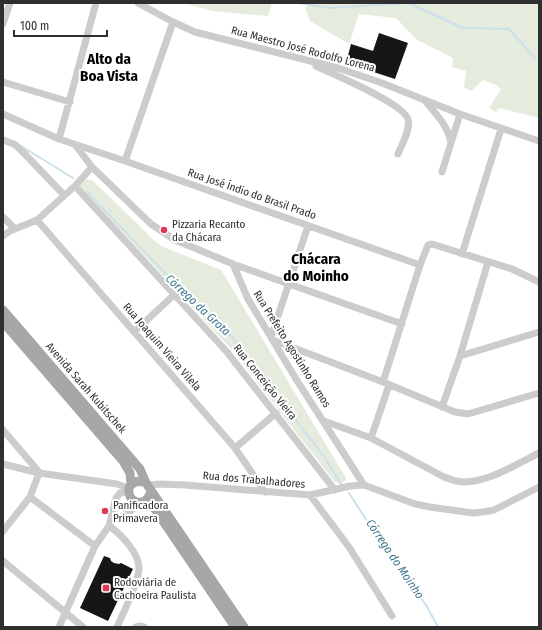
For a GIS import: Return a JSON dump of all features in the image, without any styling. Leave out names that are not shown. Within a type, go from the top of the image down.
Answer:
[{"type":"main road","name":"Avenida Sarah Kubitschek","points":[[3,310],[140,469],[148,486],[174,530],[213,588],[235,627]]},
{"type":"main road","name":"Avenida Sarah Kubitschek","points":[[3,322],[123,461],[130,473],[130,488]]},
{"type":"main road","points":[[138,481],[148,486],[150,494],[144,500],[136,502],[132,499],[130,496],[130,488],[138,481]]},
{"type":"main road","name":"Avenida Sarah Kubitschek","points":[[144,500],[174,530]]},
{"type":"main road","name":"Avenida Sarah Kubitschek","points":[[213,588],[244,627]]},
{"type":"street","points":[[3,24],[10,3]]},
{"type":"street","points":[[59,139],[96,3]]},
{"type":"street","name":"Rua Maestro José Rodolfo Lorena","points":[[138,3],[173,22],[196,32],[338,68],[360,75],[500,129],[539,141]]},
{"type":"street","points":[[125,161],[173,22]]},
{"type":"street","points":[[305,60],[392,103],[405,113],[408,118],[408,124],[398,154]]},
{"type":"street","points":[[3,82],[70,102]]},
{"type":"street","points":[[425,100],[443,123],[448,132],[451,143]]},
{"type":"street","points":[[3,114],[76,146],[92,167],[151,224],[175,240],[233,264],[402,324]]},
{"type":"street","points":[[442,172],[460,114]]},
{"type":"street","points":[[462,254],[500,129]]},
{"type":"street","points":[[3,140],[14,144],[20,149],[64,195]]},
{"type":"street","name":"Rua José Índio do Brasil Prado","points":[[76,146],[125,161],[420,265]]},
{"type":"street","points":[[3,236],[37,220],[75,186],[92,167]]},
{"type":"street","name":"Rua Conceição Vieira","points":[[75,186],[227,352],[335,490]]},
{"type":"street","points":[[3,217],[14,230]]},
{"type":"street","name":"Rua Joaquim Vieira Vilela","points":[[37,220],[235,448],[265,492]]},
{"type":"street","points":[[308,226],[288,283],[272,339],[455,412],[468,414],[539,393]]},
{"type":"street","points":[[371,438],[402,324],[426,246],[430,244],[520,272],[539,282]]},
{"type":"street","points":[[442,407],[460,356],[488,262]]},
{"type":"street","name":"Rua Prefeito Agostinho Ramos","points":[[233,264],[248,299],[296,380],[324,421],[371,438],[444,477],[457,481],[475,481],[491,476],[539,453]]},
{"type":"street","points":[[134,332],[175,294]]},
{"type":"street","points":[[460,356],[539,332]]},
{"type":"street","points":[[235,448],[276,413]]},
{"type":"street","points":[[324,421],[364,485]]},
{"type":"street","points":[[3,430],[39,473]]},
{"type":"street","points":[[3,464],[39,473],[117,484],[130,488]]},
{"type":"street","points":[[3,532],[30,497],[39,473]]},
{"type":"street","name":"Rua dos Trabalhadores","points":[[148,486],[160,484],[185,485],[310,495],[350,486],[364,485],[415,504],[473,513],[494,510],[539,487]]},
{"type":"street","points":[[59,627],[95,546],[110,524],[116,498],[120,492],[130,488]]},
{"type":"street","points":[[310,495],[353,554],[392,616]]},
{"type":"street","points":[[30,497],[95,546]]},
{"type":"street","points":[[110,524],[128,513],[144,500]]},
{"type":"street","points":[[110,524],[123,537],[138,561],[139,567],[137,580],[117,627]]},
{"type":"street","points":[[3,561],[83,627]]},
{"type":"street","points":[[136,627],[144,627]]},
{"type":"green space","points":[[183,3],[272,3],[268,16],[212,11]]},
{"type":"green space","points":[[310,3],[539,3],[539,118],[499,108],[496,112],[489,108],[501,89],[496,85],[483,80],[472,91],[464,88],[466,71],[452,67],[453,58],[417,40],[396,18],[359,14],[349,44],[310,21],[305,8]]},
{"type":"green space","points":[[87,179],[92,180],[161,246],[221,270],[346,478],[345,481],[340,484],[334,481],[232,350],[80,187],[80,185]]},
{"type":"building","points":[[379,33],[408,43],[395,79],[346,63],[351,44],[373,51]]},
{"type":"building","name":"Rodoviária de Cachoeira Paulista","points":[[104,556],[110,558],[114,563],[121,563],[133,569],[108,621],[80,608]]},
{"type":"waterway","points":[[297,3],[331,8],[407,3]]},
{"type":"waterway","points":[[408,3],[463,28],[509,29],[535,58]]},
{"type":"waterway","points":[[21,146],[73,178]]},
{"type":"waterway","name":"Córrego da Grota","points":[[87,192],[164,272],[223,325],[325,458],[341,484]]},
{"type":"waterway","name":"Córrego do Moinho","points":[[349,493],[378,538],[426,605],[438,627]]},
{"type":"place","name":"Pizzaria Recanto da Chácara","points":[[164,230]]},
{"type":"place","name":"Panificadora Primavera","points":[[105,511]]},
{"type":"place","name":"Rodoviária de Cachoeira Paulista","points":[[106,588]]},
{"type":"district","name":"Alto da Boa Vista","points":[[109,68]]},
{"type":"district","name":"Chácara do Moinho","points":[[316,268]]}]
